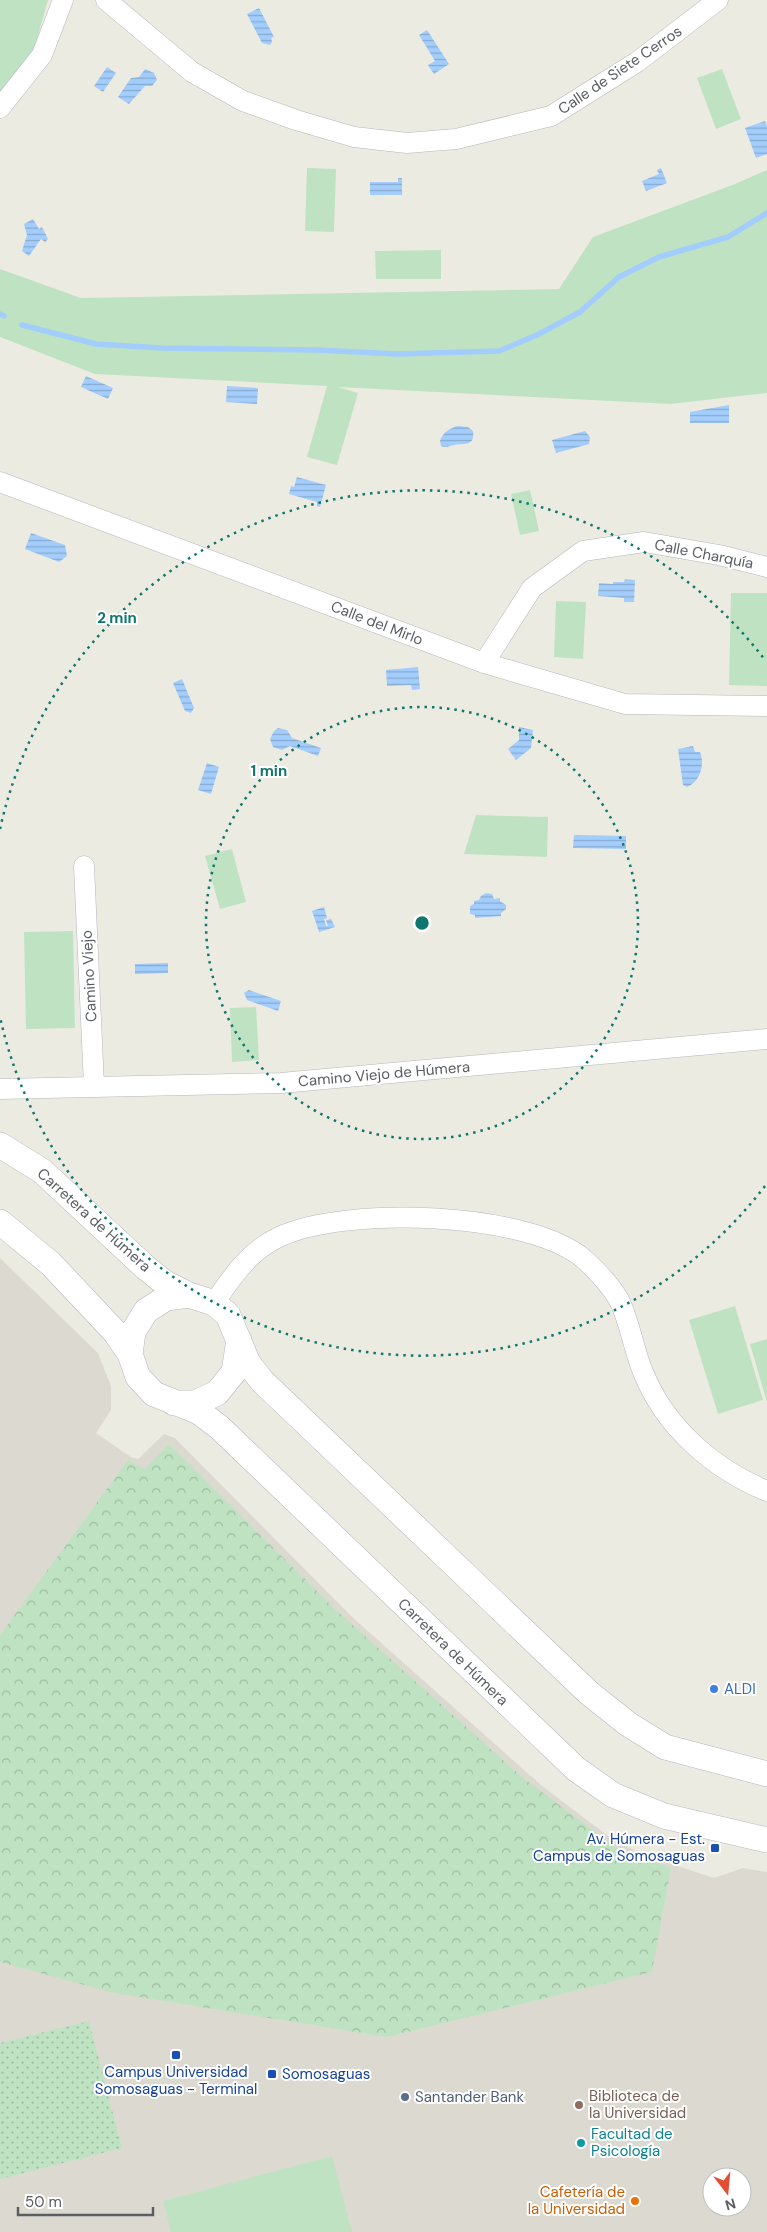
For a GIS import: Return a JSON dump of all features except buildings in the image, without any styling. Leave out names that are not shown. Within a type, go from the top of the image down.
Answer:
[{"type":"street","points":[[0,108],[42,55],[63,0]]},
{"type":"street","name":"Calle de Siete Cerros","points":[[106,0],[192,72],[243,101],[296,120],[354,136],[407,143],[456,139],[551,116],[637,62],[718,0]]},
{"type":"street","name":"Calle del Mirlo","points":[[0,482],[484,663],[625,704],[767,706]]},
{"type":"street","name":"Calle Charquía","points":[[484,663],[532,588],[583,551],[644,542],[719,555],[767,567]]},
{"type":"street","name":"Camino Viejo","points":[[84,866],[94,1086]]},
{"type":"street","name":"Camino Viejo de Húmera","points":[[0,1089],[281,1083],[767,1039]]},
{"type":"street","name":"Carretera de Húmera","points":[[0,1145],[42,1170],[145,1267],[165,1283],[188,1295]]},
{"type":"street","points":[[214,1303],[251,1254],[279,1237],[307,1228],[353,1220],[436,1217],[519,1229],[558,1243],[584,1259],[602,1278],[619,1301],[649,1387],[670,1419],[696,1448],[726,1472],[767,1491]]},
{"type":"street","points":[[0,1222],[51,1264],[115,1332],[130,1354],[138,1377],[154,1394],[174,1403],[195,1403],[217,1393],[234,1372],[239,1340]]},
{"type":"street","points":[[130,1354],[133,1332],[146,1311],[166,1298],[188,1295],[214,1303],[228,1316],[248,1363],[262,1382],[589,1693],[628,1724],[665,1747],[767,1774]]},
{"type":"street","name":"Carretera de Húmera","points":[[174,1403],[199,1412],[220,1427],[576,1769],[613,1795],[664,1816],[767,1840]]},
{"type":"shaded area","points":[[0,1258],[98,1353],[111,1386],[111,1410],[96,1433],[131,1457],[138,1459],[164,1434],[175,1438],[351,1616],[541,1785],[612,1839],[644,1855],[714,1878],[743,1868],[767,1872],[767,2232],[0,2232]]},
{"type":"green space","points":[[0,0],[48,0],[33,53],[0,95]]},
{"type":"green space","points":[[722,69],[741,119],[716,129],[697,78]]},
{"type":"green space","points":[[307,168],[336,169],[334,232],[305,231]]},
{"type":"green space","points":[[767,170],[767,393],[670,404],[338,387],[358,393],[337,465],[307,457],[327,386],[95,374],[0,337],[0,269],[81,298],[559,289],[593,237],[735,184]]},
{"type":"green space","points":[[441,250],[441,279],[376,279],[375,251]]},
{"type":"green space","points":[[530,490],[539,531],[520,535],[511,494]]},
{"type":"green space","points":[[731,593],[767,593],[767,686],[729,685]]},
{"type":"green space","points":[[556,601],[586,602],[583,659],[554,657]]},
{"type":"green space","points":[[476,815],[548,817],[547,857],[464,854]]},
{"type":"green space","points":[[232,849],[246,902],[220,909],[205,856]]},
{"type":"green space","points":[[73,931],[75,1028],[26,1029],[24,932]]},
{"type":"green space","points":[[256,1007],[259,1060],[232,1062],[230,1008]]},
{"type":"green space","points":[[735,1306],[763,1400],[718,1414],[689,1320]]},
{"type":"green space","points":[[767,1339],[767,1402],[750,1344]]},
{"type":"green space","points":[[169,1444],[335,1609],[522,1777],[619,1850],[671,1868],[652,1972],[387,2037],[114,1993],[0,1962],[0,1635],[128,1460],[145,1469]]},
{"type":"green space","points":[[89,2021],[122,2148],[0,2179],[0,2043]]},
{"type":"green space","points":[[332,2156],[352,2232],[171,2232],[163,2201]]},
{"type":"water","points":[[259,8],[274,37],[271,38],[272,42],[270,45],[262,43],[247,14]]},
{"type":"water","points":[[427,30],[449,64],[434,74],[428,65],[435,61],[419,35]]},
{"type":"water","points":[[107,67],[116,73],[103,92],[94,86]]},
{"type":"water","points":[[145,69],[154,73],[157,80],[152,86],[145,86],[129,104],[118,97],[131,78],[139,77]]},
{"type":"water","points":[[765,121],[767,126],[767,154],[756,158],[745,128]]},
{"type":"water","points":[[661,168],[667,183],[646,191],[642,181],[659,174],[657,170]]},
{"type":"water","points":[[398,178],[402,178],[402,195],[370,195],[370,182],[398,182]]},
{"type":"water","points":[[33,219],[39,229],[42,227],[48,239],[45,242],[41,239],[29,256],[22,251],[27,235],[24,224]]},
{"type":"water","points":[[86,376],[113,388],[108,399],[81,387]]},
{"type":"water","points":[[227,386],[258,388],[257,404],[226,402]]},
{"type":"water","points":[[729,405],[729,423],[690,423],[690,412]]},
{"type":"water","points":[[458,426],[468,427],[473,431],[471,442],[446,447],[441,446],[440,441],[445,433]]},
{"type":"water","points":[[585,431],[590,437],[589,444],[556,453],[552,440]]},
{"type":"water","points":[[297,477],[326,485],[320,507],[317,506],[317,502],[289,494],[291,486],[294,487]]},
{"type":"water","points":[[31,533],[65,545],[67,556],[59,562],[25,549]]},
{"type":"water","points":[[625,579],[635,580],[634,602],[624,602],[624,598],[598,596],[599,583],[613,584],[613,582],[624,582]]},
{"type":"water","points":[[418,667],[420,689],[412,690],[411,685],[387,686],[386,670]]},
{"type":"water","points":[[182,679],[194,708],[191,713],[185,711],[173,683]]},
{"type":"water","points":[[519,727],[533,730],[531,748],[516,760],[508,749],[519,740]]},
{"type":"water","points":[[278,728],[287,730],[292,738],[321,748],[318,756],[290,746],[282,750],[273,747],[270,739]]},
{"type":"water","points":[[693,746],[695,752],[700,752],[702,767],[695,781],[687,787],[683,785],[678,749]]},
{"type":"water","points":[[207,763],[219,767],[211,794],[198,790]]},
{"type":"water","points":[[574,835],[626,836],[626,849],[573,848]]},
{"type":"water","points":[[486,893],[492,894],[494,899],[500,898],[500,901],[506,905],[506,909],[501,913],[501,916],[475,918],[475,915],[470,914],[470,906]]},
{"type":"water","points":[[324,907],[327,918],[324,919],[326,926],[328,926],[326,920],[331,919],[335,927],[319,932],[312,911]]},
{"type":"water","points":[[168,963],[168,973],[135,974],[135,964]]},
{"type":"water","points":[[249,990],[281,1001],[278,1011],[247,1000],[244,993]]},
{"type":"waterway","points":[[22,325],[96,344],[162,348],[317,350],[398,354],[499,351],[537,335],[580,312],[619,277],[659,257],[728,237],[767,213]]},
{"type":"waterway","points":[[0,314],[4,316]]},
{"type":"place","name":"ALDI","points":[[714,1689]]},
{"type":"place","name":"Av. Húmera - Est. Campus de Somosaguas","points":[[715,1848]]},
{"type":"place","name":"Campus Universidad Somosaguas - Terminal","points":[[176,2055]]},
{"type":"place","name":"Somosaguas","points":[[272,2074]]},
{"type":"place","name":"Santander Bank","points":[[405,2097]]},
{"type":"place","name":"Biblioteca de la Universidad","points":[[579,2105]]},
{"type":"place","name":"Facultad de Psicología","points":[[581,2143]]},
{"type":"place","name":"Cafetería de la Universidad","points":[[635,2201]]}]
